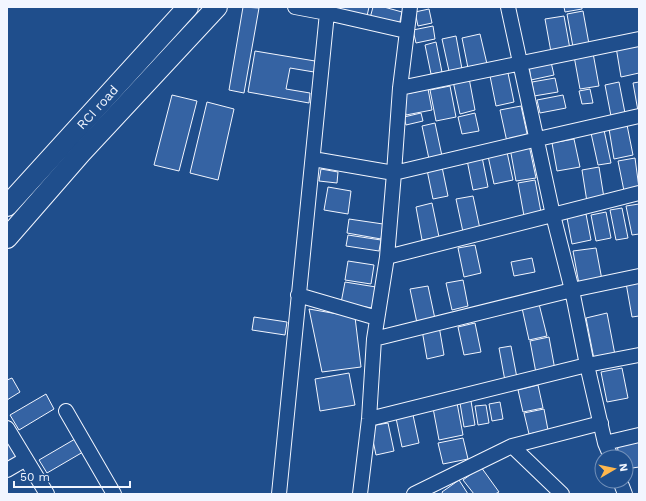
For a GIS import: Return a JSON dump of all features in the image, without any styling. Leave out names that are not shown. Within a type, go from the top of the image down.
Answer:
[{"type":"street","name":"RCI road","points":[[7,206],[188,7]]},
{"type":"street","points":[[7,238],[81,153],[217,7]]},
{"type":"street","points":[[295,7],[328,10],[406,31]]},
{"type":"street","points":[[360,494],[369,420],[374,339],[387,256],[400,88],[410,7]]},
{"type":"street","points":[[508,7],[538,139],[553,215],[572,290],[587,365],[608,449]]},
{"type":"street","points":[[279,494],[298,294],[328,10]]},
{"type":"street","points":[[400,88],[639,39]]},
{"type":"street","points":[[313,159],[394,173],[639,116]]},
{"type":"street","points":[[387,256],[639,193]]},
{"type":"street","points":[[374,339],[572,290],[639,276]]},
{"type":"street","points":[[298,294],[377,318]]},
{"type":"street","points":[[369,420],[587,365],[639,355]]},
{"type":"street","points":[[66,411],[114,494]]},
{"type":"street","points":[[414,494],[512,446],[601,423]]},
{"type":"street","points":[[7,428],[47,494]]},
{"type":"street","points":[[605,443],[639,435]]},
{"type":"street","points":[[512,446],[562,494]]},
{"type":"street","points":[[7,470],[26,459]]},
{"type":"building","points":[[243,7],[259,8],[244,93],[229,90]]},
{"type":"building","points":[[339,7],[369,7],[367,16],[339,10]]},
{"type":"building","points":[[373,7],[384,7],[402,12],[399,26],[370,18]]},
{"type":"building","points":[[564,7],[582,7],[582,9],[565,12]]},
{"type":"building","points":[[429,9],[432,23],[418,26],[415,12]]},
{"type":"building","points":[[583,11],[589,44],[573,47],[567,14]]},
{"type":"building","points":[[564,16],[570,49],[551,52],[545,19]]},
{"type":"building","points":[[433,26],[435,39],[416,43],[413,30]]},
{"type":"building","points":[[480,34],[487,64],[468,68],[462,38]]},
{"type":"building","points":[[456,36],[462,69],[449,71],[442,39]]},
{"type":"building","points":[[436,42],[442,72],[431,74],[425,45]]},
{"type":"building","points":[[639,43],[639,73],[621,77],[616,47]]},
{"type":"building","points":[[255,51],[315,61],[314,72],[290,68],[286,89],[310,93],[309,103],[248,92]]},
{"type":"building","points":[[593,53],[599,86],[580,89],[574,56]]},
{"type":"building","points":[[551,62],[554,75],[531,80],[529,66]]},
{"type":"building","points":[[508,73],[514,102],[496,106],[490,76]]},
{"type":"building","points":[[469,78],[475,110],[460,114],[453,81]]},
{"type":"building","points":[[555,78],[558,92],[534,96],[532,82]]},
{"type":"building","points":[[619,82],[625,113],[611,116],[605,85]]},
{"type":"building","points":[[639,82],[639,111],[638,111],[633,83]]},
{"type":"building","points":[[450,86],[456,117],[436,121],[430,90]]},
{"type":"building","points":[[428,89],[432,110],[406,115],[402,95]]},
{"type":"building","points":[[590,89],[593,103],[582,104],[579,91]]},
{"type":"building","points":[[172,95],[197,101],[179,171],[154,165]]},
{"type":"building","points":[[563,95],[566,108],[540,113],[537,100]]},
{"type":"building","points":[[207,102],[234,109],[218,180],[190,173]]},
{"type":"building","points":[[521,106],[528,138],[507,142],[500,110]]},
{"type":"building","points":[[421,113],[423,121],[406,125],[404,117]]},
{"type":"building","points":[[475,113],[479,131],[462,134],[458,117]]},
{"type":"building","points":[[435,123],[442,156],[429,159],[422,126]]},
{"type":"building","points":[[627,125],[633,155],[614,159],[609,129]]},
{"type":"building","points":[[604,130],[611,163],[598,165],[591,133]]},
{"type":"building","points":[[574,139],[580,167],[557,171],[552,143]]},
{"type":"building","points":[[529,145],[536,178],[516,181],[510,148]]},
{"type":"building","points":[[507,152],[513,180],[494,184],[488,156]]},
{"type":"building","points":[[482,157],[488,187],[473,190],[467,160]]},
{"type":"building","points":[[635,158],[639,188],[624,191],[618,161]]},
{"type":"building","points":[[442,167],[448,196],[433,199],[427,170]]},
{"type":"building","points":[[599,167],[604,198],[587,202],[582,170]]},
{"type":"building","points":[[321,169],[338,172],[337,183],[319,181]]},
{"type":"building","points":[[535,180],[541,212],[524,216],[518,183]]},
{"type":"building","points":[[328,187],[351,191],[348,214],[324,210]]},
{"type":"building","points":[[473,196],[480,229],[463,232],[456,199]]},
{"type":"building","points":[[432,203],[439,237],[422,240],[416,207]]},
{"type":"building","points":[[639,204],[639,234],[632,235],[626,206]]},
{"type":"building","points":[[622,208],[628,238],[616,240],[610,210]]},
{"type":"building","points":[[606,212],[611,238],[596,241],[591,215]]},
{"type":"building","points":[[586,214],[591,240],[572,244],[567,218]]},
{"type":"building","points":[[349,219],[383,224],[381,239],[347,233]]},
{"type":"building","points":[[348,235],[381,240],[379,251],[346,246]]},
{"type":"building","points":[[475,245],[481,273],[464,277],[458,248]]},
{"type":"building","points":[[596,248],[602,280],[579,284],[573,251]]},
{"type":"building","points":[[532,258],[535,272],[514,276],[511,262]]},
{"type":"building","points":[[348,261],[374,265],[371,284],[345,280]]},
{"type":"building","points":[[463,280],[468,306],[452,310],[446,283]]},
{"type":"building","points":[[639,281],[639,316],[632,317],[626,283]]},
{"type":"building","points":[[345,282],[376,287],[372,308],[341,303]]},
{"type":"building","points":[[428,286],[435,319],[417,323],[410,289]]},
{"type":"building","points":[[539,304],[547,336],[529,340],[522,308]]},
{"type":"building","points":[[309,309],[355,317],[361,367],[322,372]]},
{"type":"building","points":[[607,313],[615,355],[594,359],[586,318]]},
{"type":"building","points":[[254,317],[287,322],[285,335],[252,330]]},
{"type":"building","points":[[475,323],[481,352],[464,355],[458,327]]},
{"type":"building","points":[[439,326],[444,355],[427,359],[422,330]]},
{"type":"building","points":[[549,337],[555,370],[536,373],[530,341]]},
{"type":"building","points":[[511,346],[517,378],[505,381],[499,348]]},
{"type":"building","points":[[622,368],[628,398],[607,402],[601,372]]},
{"type":"building","points":[[349,373],[355,405],[320,411],[315,379]]},
{"type":"building","points":[[12,378],[20,392],[7,400],[7,380]]},
{"type":"building","points":[[538,385],[543,408],[523,412],[518,390]]},
{"type":"building","points":[[46,394],[54,409],[19,430],[10,415]]},
{"type":"building","points":[[471,401],[475,425],[464,427],[460,403]]},
{"type":"building","points":[[500,402],[503,419],[492,421],[489,404]]},
{"type":"building","points":[[457,403],[463,435],[439,440],[433,408]]},
{"type":"building","points":[[486,405],[489,423],[478,425],[475,406]]},
{"type":"building","points":[[544,409],[548,430],[529,434],[524,413]]},
{"type":"building","points":[[413,415],[419,443],[402,447],[396,418]]},
{"type":"building","points":[[388,423],[394,451],[376,455],[370,426]]},
{"type":"building","points":[[463,438],[468,459],[443,464],[438,443]]},
{"type":"building","points":[[75,439],[83,452],[47,473],[39,460]]},
{"type":"building","points":[[12,441],[20,455],[7,462],[7,444]]},
{"type":"building","points":[[639,441],[639,467],[634,468],[634,449],[618,449],[617,444]]},
{"type":"building","points":[[481,467],[499,492],[495,494],[474,494],[463,480]]},
{"type":"building","points":[[459,480],[468,494],[443,494],[442,492]]}]
